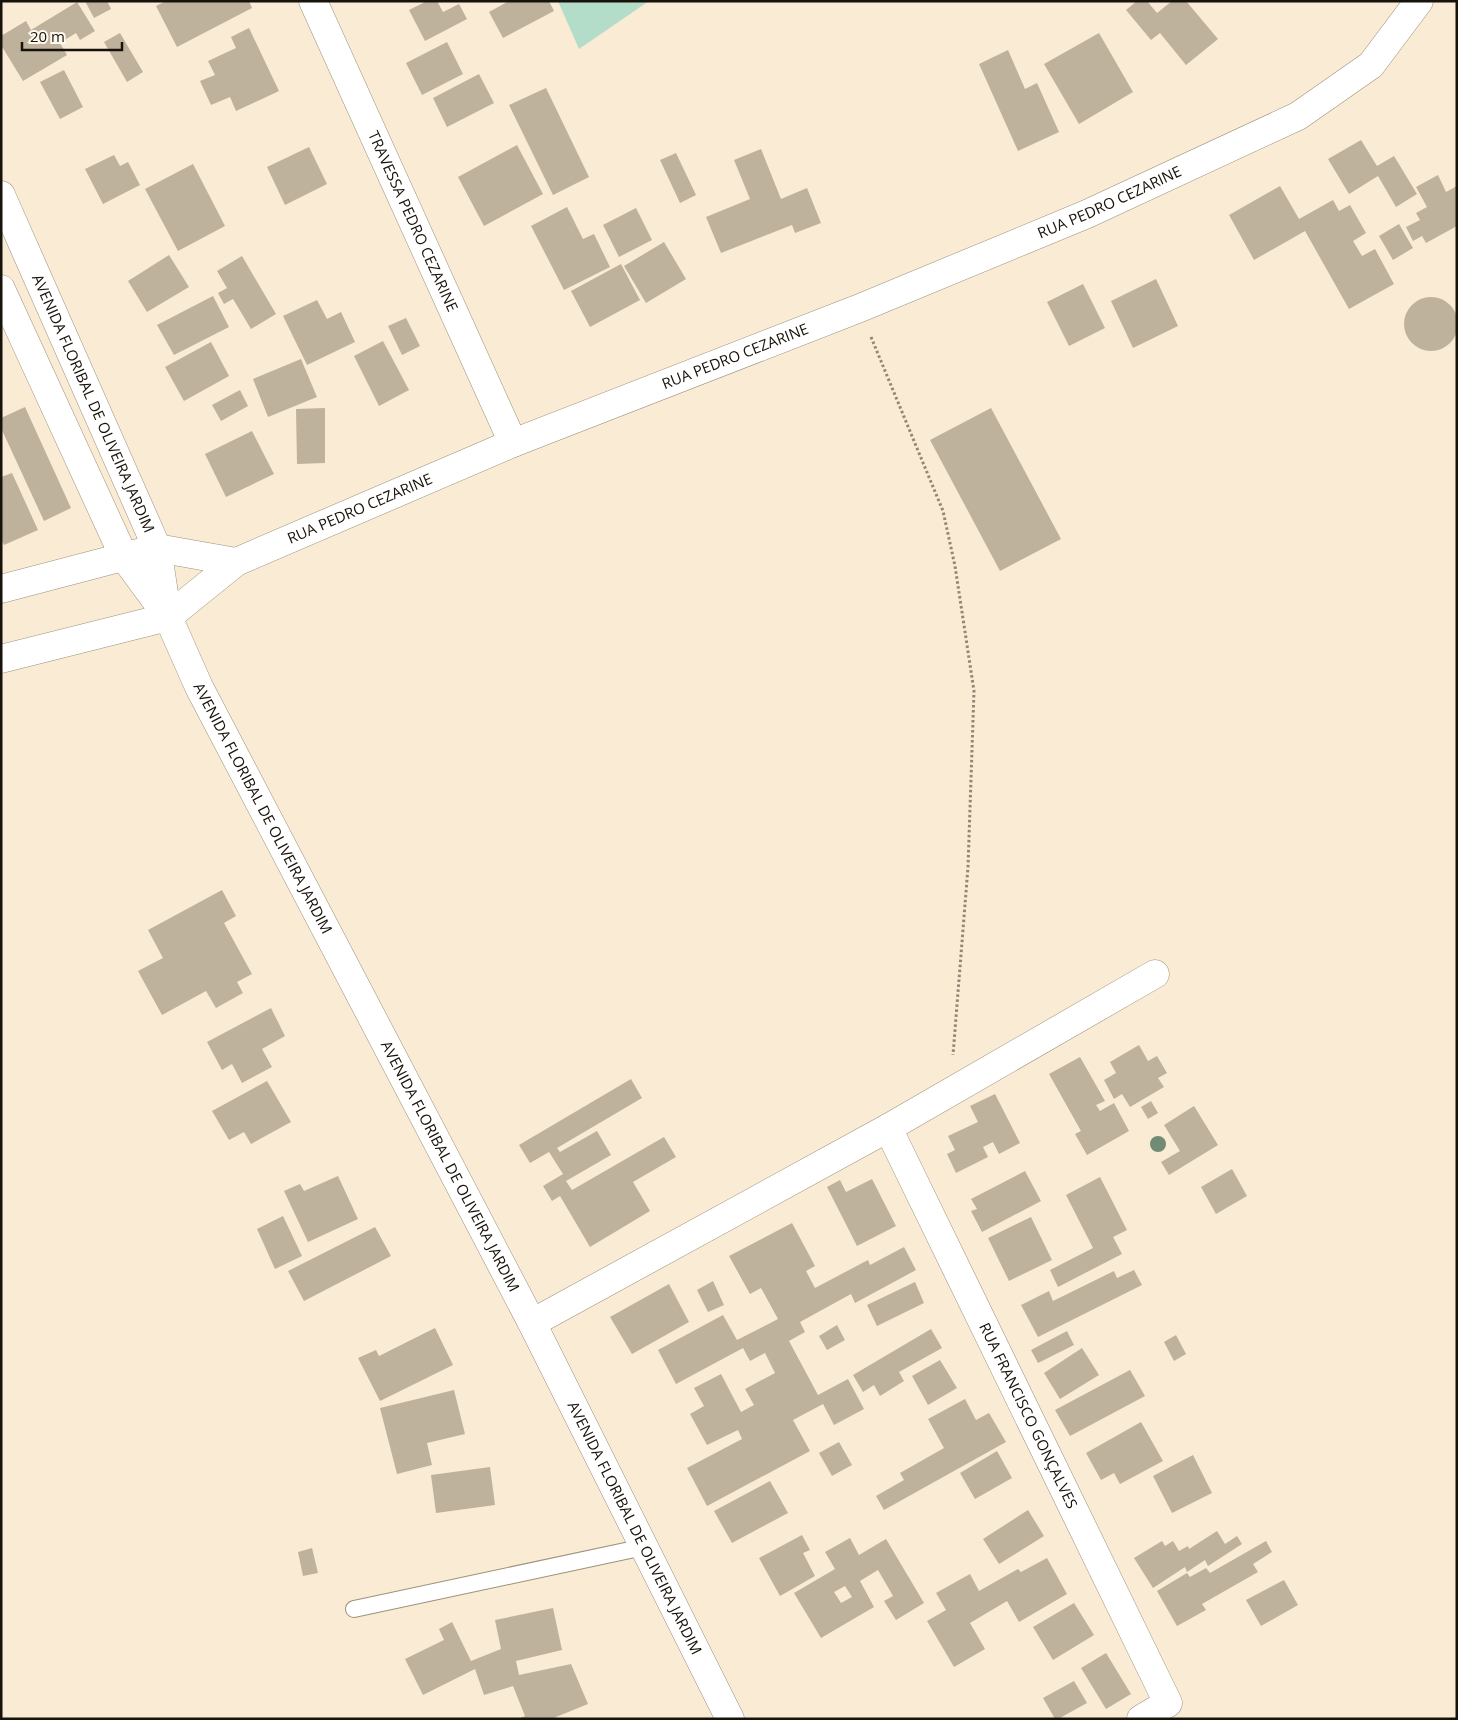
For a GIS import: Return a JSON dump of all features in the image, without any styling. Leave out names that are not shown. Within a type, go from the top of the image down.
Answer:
[{"type":"street","name":"TRAVESSA PEDRO CEZARINE","points":[[313,1],[514,443]]},
{"type":"street","name":"RUA PEDRO CEZARINE","points":[[168,617],[236,562],[514,443],[860,308],[1087,214],[1298,116],[1372,65],[1419,1]]},
{"type":"street","name":"AVENIDA FLORIBAL DE OLIVEIRA JARDIM","points":[[1,195],[157,548],[168,617]]},
{"type":"street","name":"AVENIDA FLORIBAL DE OLIVEIRA JARDIM","points":[[1,290],[124,557],[168,617],[199,687],[532,1323],[730,1719]]},
{"type":"street","points":[[1,588],[157,548],[236,562]]},
{"type":"street","points":[[1,659],[168,617]]},
{"type":"street","points":[[532,1323],[888,1128],[1155,974]]},
{"type":"street","name":"RUA FRANCISCO GONÇALVES","points":[[888,1128],[1168,1703],[1142,1719]]},
{"type":"lane","points":[[354,1609],[644,1547]]},
{"type":"path","points":[[860,308],[943,511],[955,566],[974,691],[968,868],[953,1055],[963,1084]]},
{"type":"green space","points":[[558,1],[649,1],[579,49]]},
{"type":"building","points":[[85,1],[107,1],[111,9],[94,18]]},
{"type":"building","points":[[166,1],[249,1],[252,8],[177,47],[156,6]]},
{"type":"building","points":[[427,1],[437,1],[443,12],[459,4],[467,19],[425,41],[409,10]]},
{"type":"building","points":[[509,1],[549,1],[554,11],[503,38],[489,12]]},
{"type":"building","points":[[1137,1],[1147,1],[1157,13],[1172,1],[1186,1],[1218,39],[1186,65],[1160,33],[1151,40],[1126,10]]},
{"type":"building","points":[[77,2],[95,31],[80,40],[76,33],[60,43],[67,55],[23,81],[1,45],[1,36],[26,21],[31,30]]},
{"type":"building","points":[[249,28],[279,91],[236,111],[230,97],[211,105],[200,81],[215,75],[208,61],[236,48],[231,37]]},
{"type":"building","points":[[120,33],[143,72],[127,82],[104,42]]},
{"type":"building","points":[[1099,33],[1133,92],[1079,124],[1044,64]]},
{"type":"building","points":[[447,42],[463,74],[422,95],[406,63]]},
{"type":"building","points":[[1008,50],[1025,89],[1037,83],[1059,132],[1018,151],[979,64]]},
{"type":"building","points":[[64,70],[83,107],[60,119],[40,82]]},
{"type":"building","points":[[479,74],[494,103],[447,127],[433,98]]},
{"type":"building","points":[[546,88],[589,177],[553,195],[509,105]]},
{"type":"building","points":[[1361,140],[1377,166],[1394,156],[1417,194],[1396,207],[1378,176],[1349,194],[1328,159]]},
{"type":"building","points":[[517,145],[543,194],[484,226],[458,177]]},
{"type":"building","points":[[309,147],[327,184],[285,205],[267,167]]},
{"type":"building","points":[[761,149],[781,199],[807,188],[821,223],[795,233],[792,225],[721,253],[706,217],[750,199],[734,160]]},
{"type":"building","points":[[676,153],[696,195],[680,203],[660,160]]},
{"type":"building","points":[[114,155],[120,166],[128,162],[140,185],[103,204],[85,169]]},
{"type":"building","points":[[193,164],[225,226],[178,251],[145,189]]},
{"type":"building","points":[[1438,175],[1446,192],[1457,186],[1457,226],[1426,243],[1422,236],[1413,241],[1406,227],[1420,220],[1416,213],[1427,207],[1416,187]]},
{"type":"building","points":[[1280,186],[1299,219],[1333,200],[1339,211],[1350,205],[1366,233],[1353,241],[1362,256],[1375,249],[1394,284],[1349,309],[1305,231],[1254,260],[1229,215]]},
{"type":"building","points":[[567,207],[583,239],[594,234],[610,267],[564,290],[531,226]]},
{"type":"building","points":[[636,208],[652,240],[619,257],[603,225]]},
{"type":"building","points":[[1399,224],[1413,248],[1393,260],[1379,236]]},
{"type":"building","points":[[664,242],[686,279],[646,303],[624,266]]},
{"type":"building","points":[[169,255],[189,287],[147,312],[128,281]]},
{"type":"building","points":[[242,256],[276,314],[251,329],[233,299],[224,304],[218,293],[227,288],[217,271]]},
{"type":"building","points":[[621,264],[640,300],[590,327],[571,291]]},
{"type":"building","points":[[1156,279],[1178,326],[1133,348],[1111,301]]},
{"type":"building","points":[[1083,284],[1105,328],[1069,346],[1047,302]]},
{"type":"building","points":[[213,296],[229,327],[174,355],[157,325]]},
{"type":"building","points":[[1431,297],[1441,299],[1450,305],[1456,314],[1458,324],[1456,334],[1450,343],[1441,349],[1431,351],[1421,349],[1412,343],[1406,334],[1404,324],[1406,314],[1412,305],[1421,299]]},
{"type":"building","points":[[317,300],[327,319],[341,312],[355,342],[307,365],[283,316]]},
{"type":"building","points":[[406,318],[420,346],[402,355],[388,326]]},
{"type":"building","points":[[383,341],[409,390],[379,406],[354,356]]},
{"type":"building","points":[[211,342],[229,376],[184,401],[165,367]]},
{"type":"building","points":[[301,359],[317,397],[268,417],[253,379]]},
{"type":"building","points":[[240,390],[248,406],[221,421],[212,405]]},
{"type":"building","points":[[25,407],[71,508],[44,521],[1,428],[1,418]]},
{"type":"building","points":[[325,408],[325,463],[297,464],[296,409]]},
{"type":"building","points":[[991,408],[1061,539],[1000,571],[930,440]]},
{"type":"building","points":[[252,431],[274,474],[226,497],[205,454]]},
{"type":"building","points":[[12,473],[38,530],[4,545],[1,539],[1,477]]},
{"type":"building","points":[[222,890],[236,916],[224,923],[252,974],[237,982],[243,993],[216,1008],[206,991],[162,1015],[138,971],[163,958],[148,930]]},
{"type":"building","points":[[271,1008],[285,1036],[262,1049],[272,1067],[242,1083],[232,1064],[222,1070],[207,1042]]},
{"type":"building","points":[[1139,1045],[1148,1061],[1157,1056],[1167,1073],[1158,1078],[1164,1087],[1130,1107],[1122,1094],[1114,1099],[1104,1080],[1116,1073],[1110,1062]]},
{"type":"building","points":[[1080,1057],[1105,1101],[1096,1105],[1100,1111],[1114,1103],[1129,1131],[1087,1155],[1075,1134],[1081,1131],[1049,1074]]},
{"type":"building","points":[[631,1079],[642,1098],[557,1148],[560,1152],[597,1131],[611,1155],[566,1181],[572,1190],[664,1137],[676,1157],[633,1182],[650,1211],[590,1247],[560,1196],[552,1201],[543,1186],[563,1174],[549,1152],[530,1163],[519,1145]]},
{"type":"building","points":[[267,1081],[291,1122],[251,1144],[244,1132],[229,1140],[212,1111]]},
{"type":"building","points":[[995,1094],[1020,1143],[999,1154],[993,1142],[983,1147],[988,1157],[956,1173],[947,1154],[955,1150],[948,1136],[978,1122],[970,1106]]},
{"type":"building","points":[[1151,1101],[1158,1113],[1148,1119],[1141,1107]]},
{"type":"building","points":[[1194,1106],[1218,1145],[1169,1175],[1161,1162],[1180,1151],[1164,1125]]},
{"type":"building","points":[[1232,1169],[1247,1196],[1216,1214],[1201,1187]]},
{"type":"building","points":[[1025,1171],[1041,1201],[982,1232],[971,1211],[977,1209],[971,1199]]},
{"type":"building","points":[[338,1176],[358,1219],[308,1242],[284,1191],[300,1184],[304,1191]]},
{"type":"building","points":[[1100,1177],[1127,1230],[1113,1237],[1122,1254],[1058,1287],[1050,1270],[1093,1248],[1066,1195]]},
{"type":"building","points":[[872,1179],[896,1226],[857,1246],[827,1187],[840,1180],[846,1192]]},
{"type":"building","points":[[283,1216],[302,1256],[275,1269],[257,1229]]},
{"type":"building","points":[[1031,1217],[1052,1260],[1009,1281],[988,1238]]},
{"type":"building","points":[[792,1223],[815,1266],[806,1271],[815,1288],[868,1260],[870,1265],[904,1247],[916,1270],[855,1303],[851,1294],[800,1322],[805,1332],[789,1341],[818,1395],[848,1379],[864,1409],[834,1425],[823,1404],[793,1420],[810,1451],[707,1506],[687,1468],[742,1439],[738,1430],[707,1445],[690,1414],[704,1406],[694,1388],[721,1374],[741,1412],[754,1405],[745,1389],[775,1373],[765,1353],[750,1361],[743,1348],[676,1384],[658,1350],[723,1315],[737,1340],[778,1319],[761,1288],[750,1294],[729,1256]]},
{"type":"building","points":[[375,1227],[391,1256],[304,1301],[288,1271]]},
{"type":"building","points":[[1134,1270],[1142,1285],[1038,1337],[1021,1305],[1049,1291],[1053,1301],[1114,1271],[1117,1278]]},
{"type":"building","points":[[713,1281],[724,1305],[708,1312],[697,1290]]},
{"type":"building","points":[[915,1282],[924,1303],[877,1326],[867,1305]]},
{"type":"building","points":[[669,1284],[689,1322],[632,1354],[610,1317]]},
{"type":"building","points":[[837,1325],[845,1340],[827,1350],[819,1336]]},
{"type":"building","points":[[435,1328],[453,1365],[380,1401],[358,1358],[376,1350],[379,1356]]},
{"type":"building","points":[[931,1329],[942,1348],[899,1372],[904,1381],[880,1396],[874,1385],[863,1392],[853,1375]]},
{"type":"building","points":[[1067,1331],[1074,1345],[1038,1363],[1031,1350]]},
{"type":"building","points":[[1176,1335],[1186,1354],[1174,1361],[1164,1342]]},
{"type":"building","points":[[1082,1348],[1099,1375],[1060,1399],[1044,1373]]},
{"type":"building","points":[[940,1360],[957,1388],[928,1405],[912,1376]]},
{"type":"building","points":[[1130,1370],[1145,1396],[1070,1436],[1055,1410]]},
{"type":"building","points":[[454,1390],[465,1434],[427,1443],[432,1465],[397,1474],[380,1408]]},
{"type":"building","points":[[965,1399],[976,1420],[989,1413],[1006,1442],[884,1510],[876,1496],[904,1480],[900,1473],[944,1448],[928,1419]]},
{"type":"building","points":[[1141,1422],[1163,1461],[1120,1484],[1114,1473],[1101,1480],[1086,1453]]},
{"type":"building","points":[[839,1442],[852,1465],[832,1476],[819,1453]]},
{"type":"building","points":[[997,1451],[1012,1478],[975,1499],[960,1473]]},
{"type":"building","points":[[1193,1455],[1212,1493],[1172,1513],[1153,1476]]},
{"type":"building","points":[[490,1467],[495,1505],[436,1513],[431,1475]]},
{"type":"building","points":[[770,1481],[788,1513],[732,1543],[714,1511]]},
{"type":"building","points":[[1028,1510],[1044,1536],[999,1564],[983,1539]]},
{"type":"building","points":[[1217,1531],[1225,1544],[1237,1536],[1242,1544],[1208,1566],[1205,1560],[1187,1572],[1185,1567],[1153,1588],[1134,1558],[1162,1541],[1165,1546],[1173,1541],[1179,1551],[1188,1546],[1189,1549]]},
{"type":"building","points":[[802,1535],[810,1550],[803,1553],[815,1576],[780,1596],[759,1558]]},
{"type":"building","points":[[850,1538],[859,1555],[886,1539],[924,1603],[896,1620],[884,1601],[893,1596],[878,1570],[860,1581],[874,1607],[821,1638],[794,1593],[835,1569],[825,1552]],"holes":[[[845,1586],[852,1597],[841,1603],[834,1592]]]},
{"type":"building","points":[[1266,1541],[1272,1552],[1253,1564],[1258,1572],[1202,1604],[1206,1610],[1177,1626],[1157,1591],[1187,1573],[1190,1577],[1206,1568],[1210,1573]]},
{"type":"building","points":[[312,1548],[318,1573],[303,1576],[298,1552]]},
{"type":"building","points":[[1047,1558],[1067,1594],[1019,1622],[1007,1601],[970,1623],[985,1649],[954,1667],[927,1621],[946,1610],[936,1593],[970,1574],[979,1591],[1018,1569],[1021,1572]]},
{"type":"building","points":[[1284,1580],[1298,1605],[1261,1626],[1246,1600]]},
{"type":"building","points":[[1074,1603],[1094,1635],[1053,1660],[1033,1627]]},
{"type":"building","points":[[553,1608],[562,1650],[516,1661],[519,1675],[571,1664],[588,1704],[551,1719],[518,1719],[525,1716],[513,1686],[484,1695],[475,1669],[423,1695],[405,1659],[444,1640],[439,1629],[452,1622],[471,1661],[501,1649],[495,1620]]},
{"type":"building","points":[[1106,1653],[1131,1694],[1106,1709],[1081,1668]]},
{"type":"building","points":[[1074,1681],[1087,1703],[1055,1719],[1043,1698]]}]
